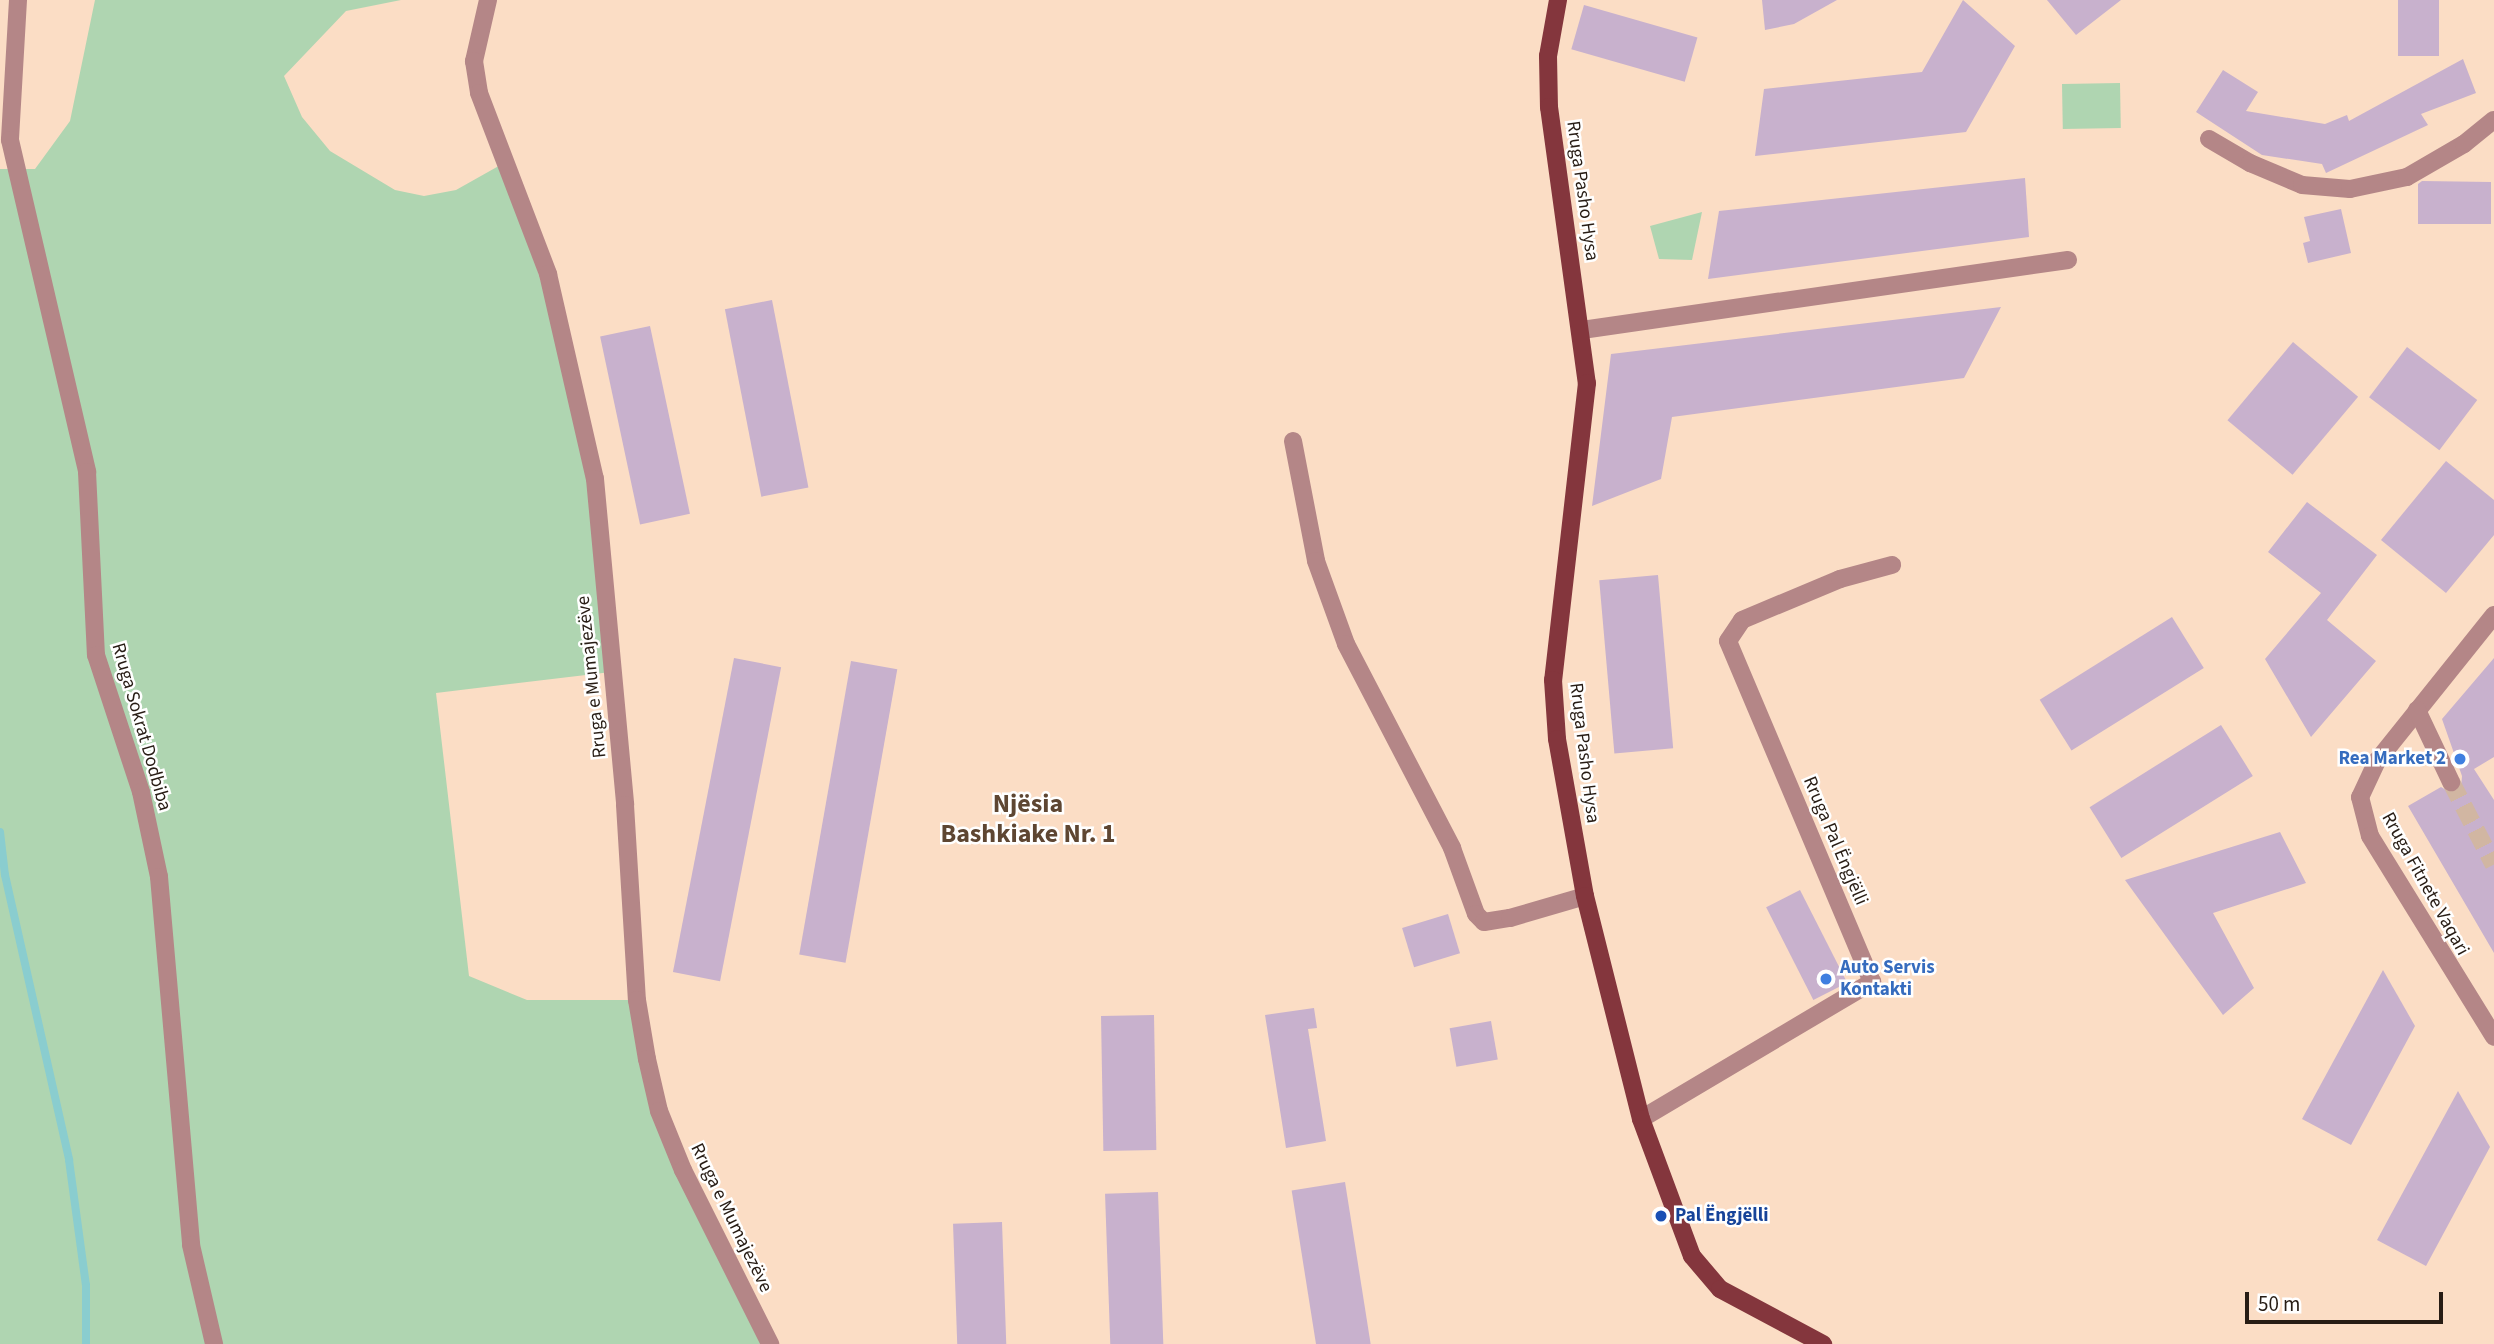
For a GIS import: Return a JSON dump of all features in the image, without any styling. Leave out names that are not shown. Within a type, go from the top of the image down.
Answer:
[{"type":"main road","name":"Rruga Pasho Hysa","points":[[1558,0],[1548,56],[1549,107],[1582,330],[1587,383],[1553,680],[1560,764],[1585,896],[1641,1119],[1678,1225],[1703,1274],[1743,1303],[1823,1344]]},
{"type":"street","name":"Rruga Sokrat Dodbiba","points":[[18,0],[10,140],[87,472],[96,655],[141,792],[159,877],[191,1245],[214,1344]]},
{"type":"street","name":"Rruga e Mumajezëve","points":[[488,0],[474,61],[479,93],[548,274],[595,479],[625,805],[637,1000],[647,1059],[659,1111],[683,1170],[770,1344]]},
{"type":"street","points":[[2209,139],[2293,182],[2323,189],[2350,189],[2407,177],[2464,144],[2494,120]]},
{"type":"street","points":[[1582,330],[2068,260]]},
{"type":"street","points":[[1293,441],[1316,561],[1346,644],[1452,848],[1476,914],[1484,922],[1510,918],[1585,896]]},
{"type":"street","name":"Rruga Pal Ëngjëlli","points":[[1641,1119],[1872,982],[1728,641],[1742,620],[1840,579],[1892,565]]},
{"type":"street","name":"Rruga Fitnete Vaqari","points":[[2494,615],[2365,779],[2360,797],[2363,819],[2449,969],[2494,1037]]},
{"type":"street","points":[[2417,710],[2451,782]]},
{"type":"green space","points":[[95,0],[401,0],[346,11],[284,76],[302,117],[330,151],[395,190],[424,196],[456,190],[504,163],[584,419],[611,672],[436,693],[469,976],[527,1000],[637,1000],[659,1111],[770,1344],[0,1344],[0,169],[35,169],[70,121]]},
{"type":"green space","points":[[2120,83],[2121,128],[2063,129],[2062,84]]},
{"type":"green space","points":[[1702,212],[1692,260],[1659,259],[1650,226]]},
{"type":"building","points":[[1762,0],[1837,0],[1794,24],[1765,30]]},
{"type":"building","points":[[1963,0],[2015,46],[1966,132],[1755,156],[1764,89],[1922,72]]},
{"type":"building","points":[[2047,0],[2121,0],[2076,35]]},
{"type":"building","points":[[2398,0],[2439,0],[2439,56],[2398,56]]},
{"type":"building","points":[[1584,5],[1697,38],[1685,82],[1571,49]]},
{"type":"building","points":[[2463,59],[2476,93],[2421,114],[2428,125],[2326,173],[2322,164],[2262,155],[2196,112],[2223,70],[2258,92],[2246,111],[2325,124],[2347,115],[2349,121]]},
{"type":"building","points":[[2025,178],[2029,237],[1708,279],[1719,211]]},
{"type":"building","points":[[2422,181],[2491,182],[2491,224],[2418,224],[2418,184]]},
{"type":"building","points":[[2341,209],[2351,253],[2308,263],[2303,243],[2310,241],[2304,217]]},
{"type":"building","points":[[772,300],[808,487],[761,497],[725,309]]},
{"type":"building","points":[[2001,307],[1964,378],[1672,417],[1661,479],[1592,506],[1611,354]]},
{"type":"building","points":[[650,326],[690,514],[640,524],[600,337]]},
{"type":"building","points":[[2293,342],[2358,397],[2293,475],[2227,420]]},
{"type":"building","points":[[2407,347],[2477,400],[2439,450],[2369,397]]},
{"type":"building","points":[[2446,461],[2494,500],[2494,535],[2446,593],[2381,540]]},
{"type":"building","points":[[2307,502],[2377,555],[2327,620],[2376,661],[2311,737],[2265,659],[2321,593],[2268,552]]},
{"type":"building","points":[[1658,575],[1673,748],[1614,753],[1599,580]]},
{"type":"building","points":[[2172,617],[2204,668],[2071,751],[2040,700]]},
{"type":"building","points":[[734,658],[781,667],[720,981],[673,972]]},
{"type":"building","points":[[2494,658],[2494,757],[2474,769],[2494,800],[2494,953],[2408,806],[2441,787],[2451,793],[2461,788],[2462,776],[2442,719]]},
{"type":"building","points":[[851,661],[897,669],[846,963],[799,954]]},
{"type":"building","points":[[2221,725],[2253,776],[2121,858],[2090,807]]},
{"type":"building","points":[[2280,832],[2306,883],[2213,913],[2254,988],[2223,1015],[2125,880]]},
{"type":"building","points":[[1800,890],[1847,983],[1813,1000],[1766,907]]},
{"type":"building","points":[[1448,914],[1460,953],[1414,967],[1402,928]]},
{"type":"building","points":[[2383,970],[2415,1026],[2351,1145],[2302,1119]]},
{"type":"building","points":[[1314,1008],[1317,1028],[1308,1029],[1326,1141],[1286,1148],[1265,1015]]},
{"type":"building","points":[[1154,1015],[1156,1150],[1103,1151],[1101,1016]]},
{"type":"building","points":[[1491,1021],[1498,1059],[1456,1067],[1450,1028]]},
{"type":"building","points":[[2458,1091],[2490,1147],[2426,1266],[2377,1240]]},
{"type":"building","points":[[1345,1182],[1371,1344],[1316,1344],[1292,1190]]},
{"type":"building","points":[[1158,1192],[1163,1344],[1110,1344],[1105,1194]]},
{"type":"building","points":[[1002,1222],[1006,1344],[957,1344],[953,1224]]},
{"type":"waterway","points":[[0,832],[5,875],[69,1160],[86,1285],[86,1344]]},
{"type":"tunnel","points":[[2451,782],[2494,865]]},
{"type":"place","name":"Rea Market 2","points":[[2460,759]]},
{"type":"place","name":"Auto Servis Kontakti","points":[[1826,979]]},
{"type":"place","name":"Pal Ëngjëlli","points":[[1661,1216]]},
{"type":"district","name":"Njësia Bashkiake Nr. 1","points":[[1028,819]]}]
